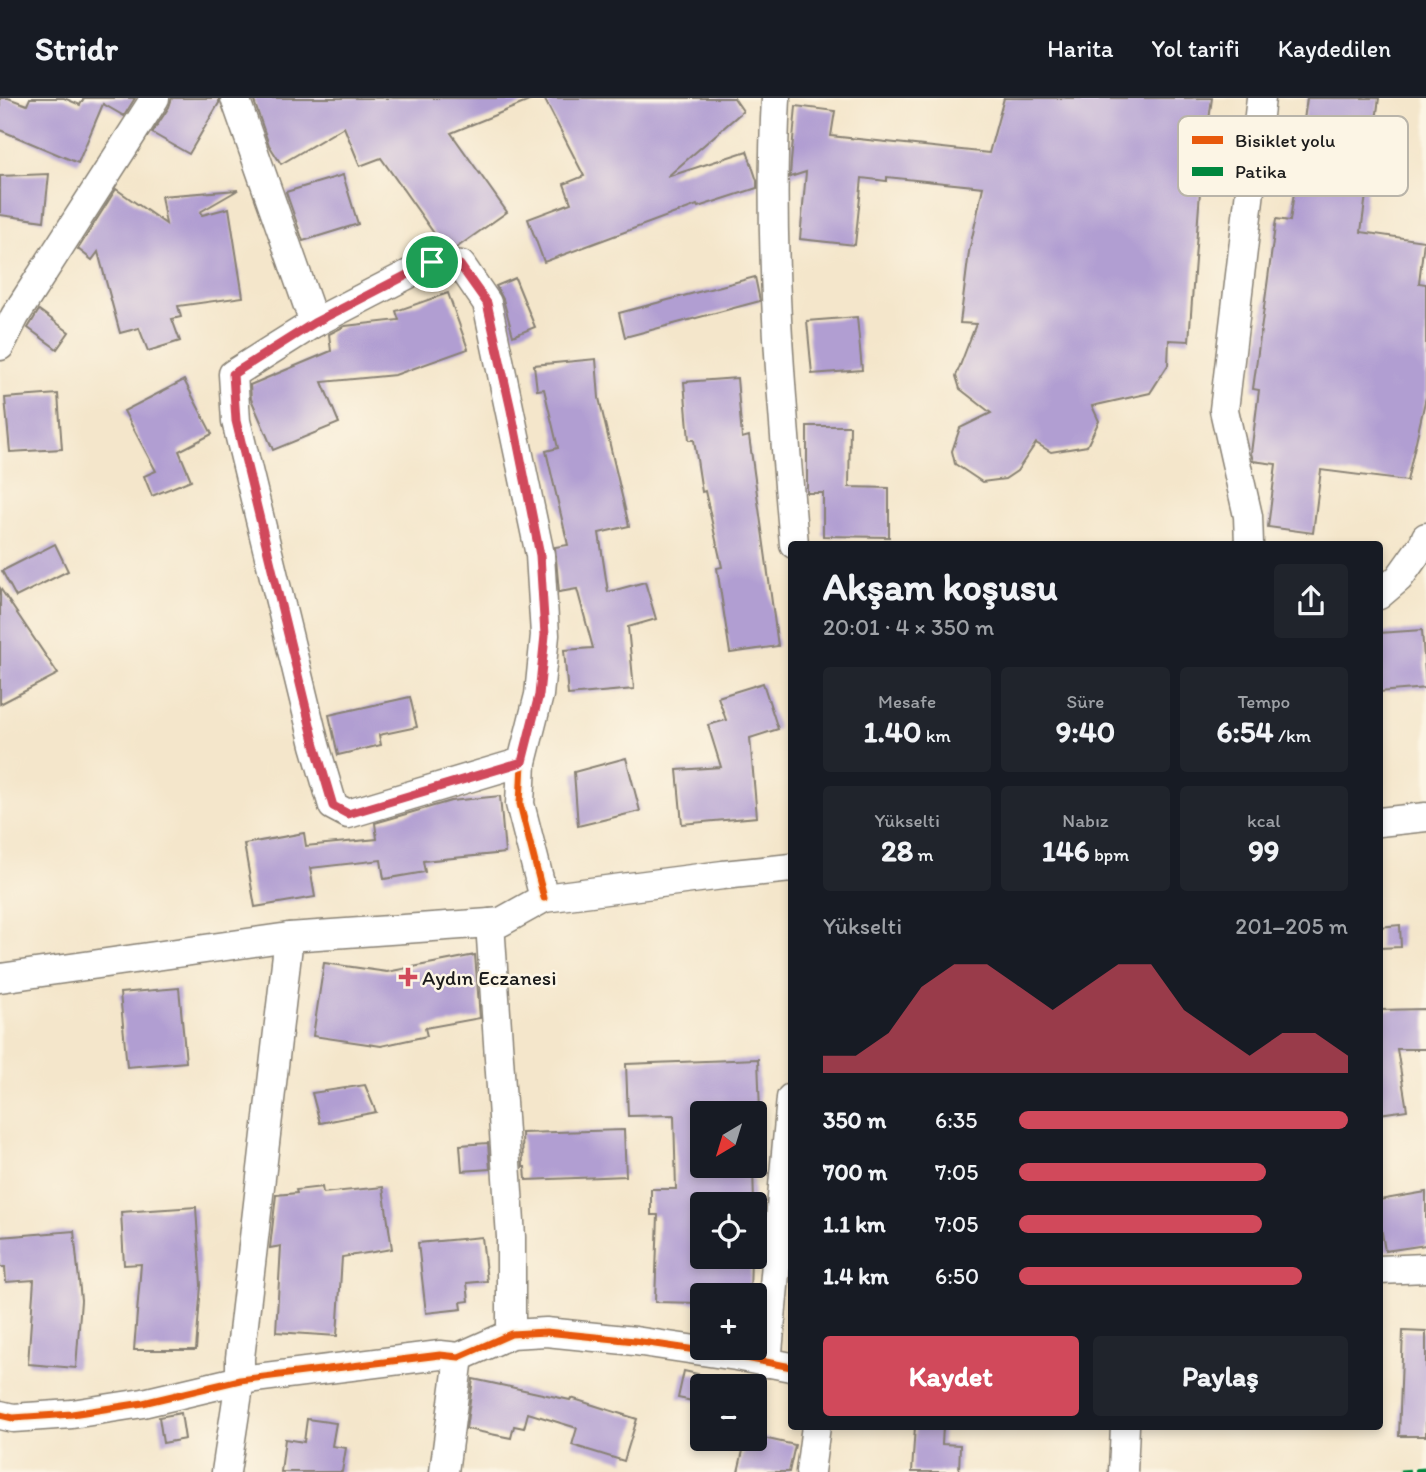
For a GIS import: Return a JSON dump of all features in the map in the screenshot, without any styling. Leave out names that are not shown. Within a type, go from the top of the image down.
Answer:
[{"type":"street","points":[[0,346],[15,316],[155,98]]},
{"type":"street","points":[[235,98],[314,323]]},
{"type":"street","points":[[776,98],[774,265],[794,541]]},
{"type":"street","points":[[1259,116],[1261,98]]},
{"type":"street","points":[[1249,196],[1224,410],[1248,516],[1249,541]]},
{"type":"street","points":[[522,762],[348,814],[333,806],[315,745],[236,421],[233,374],[314,323],[432,262],[460,265],[487,303],[540,555],[545,635],[539,695],[522,762],[520,804],[544,898]]},
{"type":"street","points":[[1383,592],[1399,578],[1426,537]]},
{"type":"street","points":[[1383,822],[1426,817]]},
{"type":"street","points":[[0,978],[289,937],[501,922],[544,898],[788,868]]},
{"type":"street","points":[[490,923],[511,1237],[512,1334]]},
{"type":"street","points":[[226,1472],[240,1380],[240,1358],[289,937]]},
{"type":"street","points":[[0,1415],[13,1418],[72,1414],[144,1403],[240,1380],[440,1355],[459,1357],[512,1334],[546,1332],[635,1341],[779,1365],[788,1165]]},
{"type":"street","points":[[1383,1270],[1426,1268]]},
{"type":"street","points":[[444,1472],[459,1357]]},
{"type":"street","points":[[810,1472],[815,1430]]},
{"type":"street","points":[[1123,1472],[1125,1430]]},
{"type":"building","points":[[0,98],[27,105],[30,98],[64,98],[80,105],[84,98],[135,98],[124,116],[103,104],[78,163],[0,130]]},
{"type":"building","points":[[172,98],[219,98],[219,103],[189,154],[152,133]]},
{"type":"building","points":[[253,98],[534,99],[451,133],[507,212],[456,248],[443,246],[381,158],[360,166],[344,127],[281,164],[269,145]]},
{"type":"building","points":[[544,98],[734,98],[743,111],[667,177],[747,151],[757,188],[698,207],[697,205],[544,262],[528,219],[571,203],[564,184],[584,176]]},
{"type":"building","points":[[1004,98],[1212,98],[1210,116],[1178,116],[1178,196],[1200,196],[1189,341],[1169,340],[1168,365],[1150,393],[1092,406],[1099,421],[1087,446],[1051,452],[1036,443],[1017,471],[1005,479],[982,482],[955,464],[952,451],[960,428],[991,413],[960,389],[956,376],[976,324],[960,323],[969,252],[983,187],[887,177],[887,181],[862,178],[855,245],[800,239],[806,172],[790,177],[796,106],[835,111],[831,136],[989,153]]},
{"type":"building","points":[[1307,98],[1379,98],[1377,116],[1305,116]]},
{"type":"building","points":[[49,174],[44,221],[0,215],[0,176]]},
{"type":"building","points":[[343,175],[358,224],[303,241],[286,192]]},
{"type":"building","points":[[116,189],[166,224],[161,196],[238,190],[200,212],[202,215],[229,208],[243,297],[178,306],[181,317],[172,319],[180,341],[148,351],[139,328],[120,333],[98,252],[92,260],[78,249]]},
{"type":"building","points":[[1293,196],[1366,196],[1361,232],[1424,241],[1419,283],[1426,284],[1426,397],[1407,481],[1321,470],[1313,533],[1268,527],[1276,464],[1253,461],[1251,453],[1259,390],[1253,389],[1276,219],[1290,221]]},
{"type":"building","points":[[755,277],[760,301],[625,337],[619,313]]},
{"type":"building","points":[[515,278],[535,327],[513,336],[503,299],[496,286]]},
{"type":"building","points":[[448,293],[468,349],[395,375],[322,382],[339,423],[273,450],[251,399],[250,385],[331,351],[329,334],[345,326],[399,320],[396,311]]},
{"type":"building","points":[[39,310],[69,332],[57,349],[28,328]]},
{"type":"building","points":[[857,317],[862,370],[812,374],[807,321]]},
{"type":"building","points":[[596,359],[599,398],[629,526],[599,533],[608,592],[645,582],[656,619],[628,627],[634,689],[568,695],[564,650],[593,648],[577,589],[559,592],[555,547],[568,545],[546,451],[558,448],[544,389],[537,390],[534,365]]},
{"type":"building","points":[[737,378],[742,438],[749,436],[778,646],[730,653],[717,568],[722,567],[705,491],[702,492],[694,440],[689,440],[684,382]]},
{"type":"building","points":[[184,380],[212,434],[179,451],[191,480],[152,496],[144,476],[156,471],[124,411]]},
{"type":"building","points":[[58,394],[62,449],[10,452],[5,398]]},
{"type":"building","points":[[807,426],[850,426],[849,487],[889,488],[889,537],[823,536],[823,493],[807,493]]},
{"type":"building","points":[[55,544],[68,571],[16,597],[2,571]]},
{"type":"building","points":[[0,588],[58,674],[0,704]]},
{"type":"building","points":[[1422,630],[1426,688],[1383,692],[1383,633]]},
{"type":"building","points":[[763,683],[778,729],[750,738],[757,817],[682,824],[677,770],[721,767],[708,725],[726,720],[718,697]]},
{"type":"building","points":[[410,697],[417,727],[379,735],[381,745],[338,755],[329,715]]},
{"type":"building","points":[[626,758],[640,811],[578,826],[574,772]]},
{"type":"building","points":[[500,796],[505,853],[423,861],[425,872],[384,879],[381,860],[310,868],[315,897],[255,907],[244,844],[304,833],[306,846],[377,839],[375,823],[451,801]]},
{"type":"building","points":[[1400,925],[1401,947],[1383,948],[1383,927]]},
{"type":"building","points":[[475,955],[480,1018],[425,1028],[427,1036],[381,1046],[313,1036],[324,963],[387,972]]},
{"type":"building","points":[[179,988],[186,1062],[127,1067],[120,993]]},
{"type":"building","points":[[1426,1009],[1426,1049],[1397,1049],[1407,1110],[1383,1113],[1383,1010]]},
{"type":"building","points":[[758,1059],[760,1101],[690,1101],[690,1178],[753,1178],[754,1192],[690,1192],[690,1269],[751,1269],[750,1283],[690,1283],[690,1303],[655,1302],[658,1215],[651,1215],[651,1189],[676,1189],[674,1115],[628,1116],[626,1064]]},
{"type":"building","points":[[365,1085],[376,1112],[320,1123],[312,1093]]},
{"type":"building","points":[[624,1130],[626,1176],[526,1180],[522,1133]]},
{"type":"building","points":[[488,1143],[490,1169],[462,1171],[460,1145]]},
{"type":"building","points":[[322,1187],[323,1193],[383,1187],[392,1249],[342,1257],[337,1336],[276,1332],[281,1246],[270,1248],[276,1195]]},
{"type":"building","points":[[1426,1192],[1426,1245],[1385,1251],[1383,1199]]},
{"type":"building","points":[[196,1207],[201,1285],[196,1350],[134,1350],[141,1264],[124,1265],[121,1212]]},
{"type":"building","points":[[74,1231],[81,1300],[76,1368],[28,1364],[34,1280],[6,1282],[5,1267],[0,1267],[0,1237]]},
{"type":"building","points":[[482,1237],[487,1281],[467,1283],[469,1301],[461,1302],[462,1309],[426,1313],[418,1243]]},
{"type":"building","points":[[1403,1331],[1426,1332],[1426,1436],[1399,1436]]},
{"type":"building","points":[[684,1371],[698,1374],[690,1374],[690,1400],[678,1398]]},
{"type":"building","points":[[473,1379],[570,1400],[571,1398],[637,1419],[624,1461],[572,1445],[577,1428],[528,1413],[524,1428],[514,1426],[511,1438],[466,1429]]},
{"type":"building","points":[[181,1413],[185,1439],[163,1443],[159,1417]]},
{"type":"building","points":[[307,1419],[336,1423],[332,1446],[346,1448],[342,1472],[281,1472],[285,1439],[304,1442]]},
{"type":"building","points":[[915,1430],[943,1430],[942,1444],[960,1445],[959,1472],[912,1472]]},
{"type":"building","points":[[767,1439],[795,1445],[789,1472],[738,1472],[743,1451],[767,1451]]},
{"type":"marked path","points":[[1400,1472],[1426,1470]]},
{"type":"cycle path","points":[[522,762],[348,814],[333,806],[315,745],[236,421],[233,374],[314,323],[432,262],[461,265],[487,303],[540,555],[545,635],[539,695],[522,762],[520,804],[544,898]]},
{"type":"cycle path","points":[[0,1415],[13,1418],[72,1414],[143,1403],[240,1380],[440,1355],[459,1357],[511,1334],[546,1332],[635,1341],[788,1366]]},
{"type":"place","name":"Aydın Eczanesi","points":[[408,977]]},
{"type":"route","points":[[432,262],[460,265],[487,303],[540,555],[545,635],[539,695],[522,762],[348,814],[333,806],[315,745],[236,421],[233,374],[314,323],[432,262]]}]
